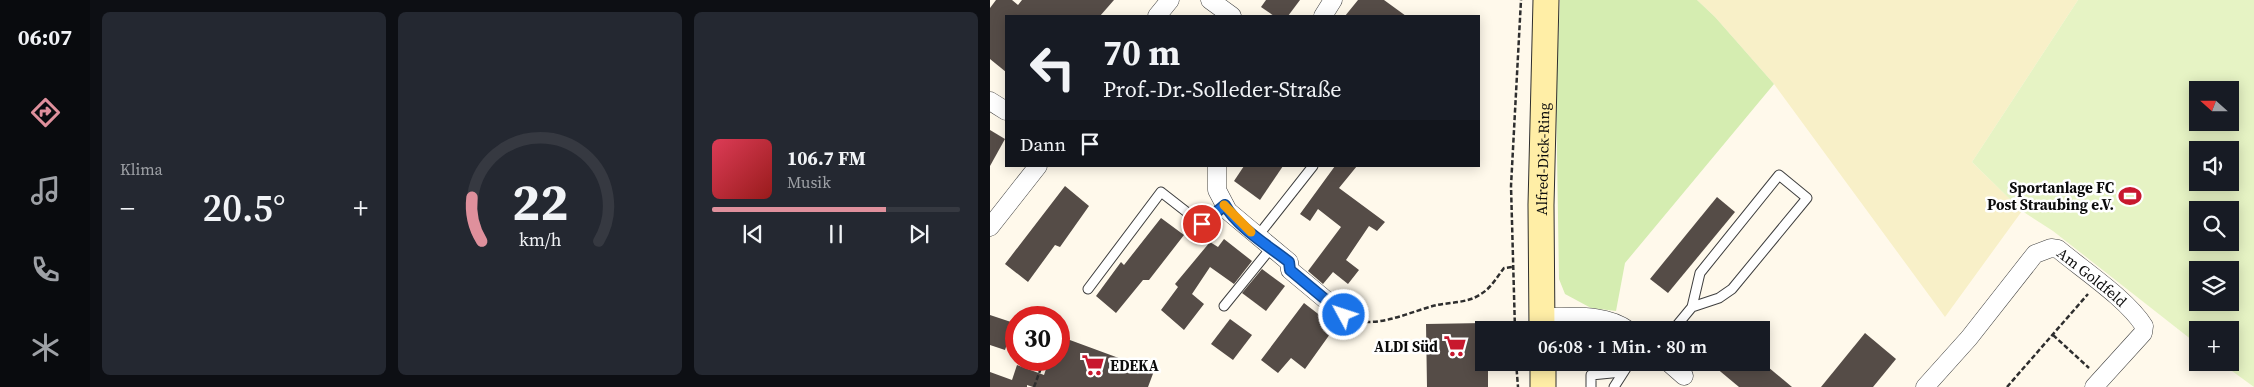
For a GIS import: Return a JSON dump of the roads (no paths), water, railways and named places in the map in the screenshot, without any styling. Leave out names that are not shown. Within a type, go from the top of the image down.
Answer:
[{"type":"main road","name":"Alfred-Dick-Ring","points":[[1542,321],[1542,89],[1546,0]]},
{"type":"main road","points":[[1543,371],[1543,387]]},
{"type":"street","points":[[1158,15],[1170,0]]},
{"type":"street","points":[[1210,0],[1231,15]]},
{"type":"street","points":[[990,101],[1005,110]]},
{"type":"street","points":[[990,227],[1037,167]]},
{"type":"street","points":[[1218,167],[1217,190],[1228,211],[1289,262],[1290,270],[1344,315]]},
{"type":"street","name":"Am Goldfeld","points":[[1925,387],[1969,338],[2035,254],[2050,248],[2058,249],[2099,282],[2137,316],[2144,326],[2143,333],[2097,383]]},
{"type":"street","name":"Alfred-Dick-Ring","points":[[1563,321],[1590,317],[1608,321]]},
{"type":"street","points":[[1678,371],[1684,376]]},
{"type":"lane","points":[[1258,237],[1311,167]]},
{"type":"lane","points":[[1680,321],[1692,307],[1700,273],[1779,175],[1807,198],[1732,289],[1719,298],[1692,307]]},
{"type":"lane","points":[[1088,290],[1161,192],[1202,224],[1225,205]]},
{"type":"lane","points":[[1224,306],[1271,248]]},
{"type":"lane","points":[[1591,387],[1591,375],[1622,372]]},
{"type":"lane","points":[[1614,387],[1622,372]]},
{"type":"place","name":"Sportanlage FC Post Straubing e.V.","points":[[2130,196]]},
{"type":"place","name":"ALDI Süd","points":[[1455,346]]},
{"type":"place","name":"EDEKA","points":[[1093,365]]}]
